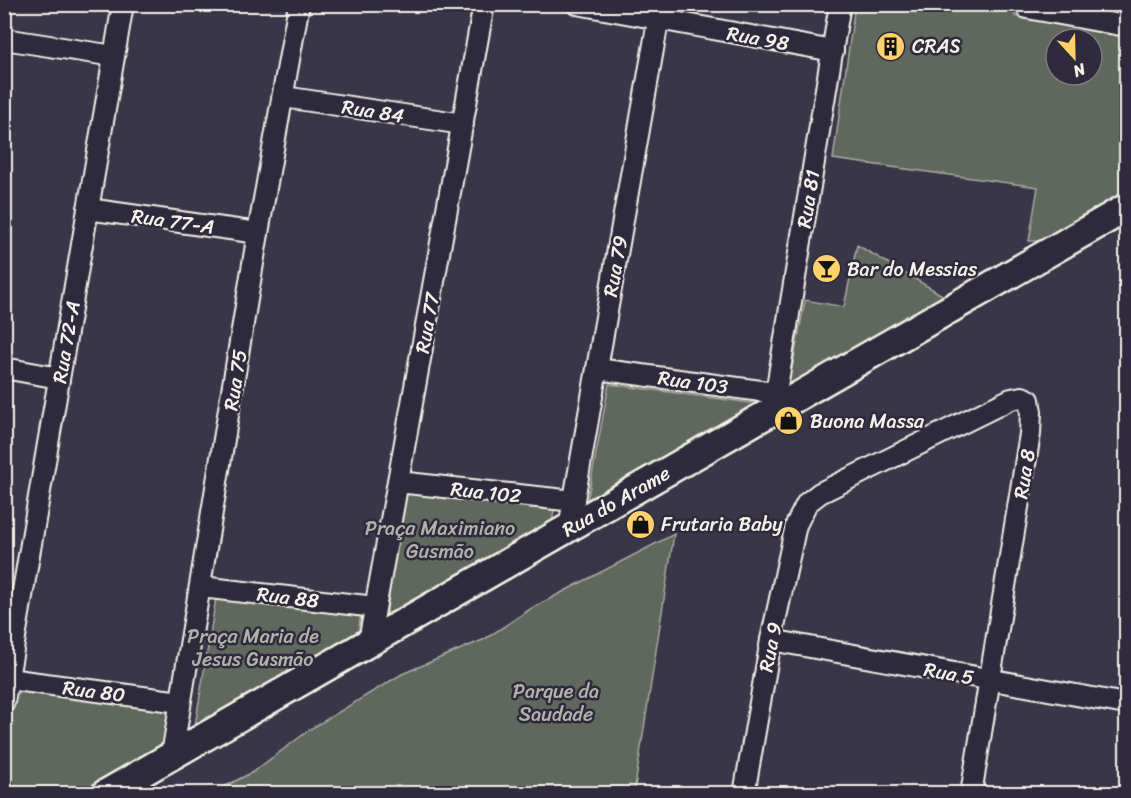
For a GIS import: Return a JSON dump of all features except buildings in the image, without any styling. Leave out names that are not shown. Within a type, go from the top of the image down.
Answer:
[{"type":"main road","name":"Rua do Arame","points":[[105,794],[569,528],[779,400],[1124,212]]},
{"type":"street","name":"Rua 72-A","points":[[4,702],[123,4]]},
{"type":"street","name":"Rua 75","points":[[172,755],[258,233],[299,4]]},
{"type":"street","name":"Rua 77","points":[[369,642],[484,4]]},
{"type":"street","name":"Rua 98","points":[[578,4],[659,12],[833,51]]},
{"type":"street","name":"Rua 81","points":[[779,400],[840,4]]},
{"type":"street","points":[[1025,6],[1126,26]]},
{"type":"street","name":"Rua 79","points":[[569,528],[659,12]]},
{"type":"street","points":[[4,39],[114,56]]},
{"type":"street","name":"Rua 84","points":[[284,97],[463,124]]},
{"type":"street","name":"Rua 77-A","points":[[88,209],[258,233]]},
{"type":"street","points":[[4,368],[59,378]]},
{"type":"street","name":"Rua 103","points":[[597,369],[779,400]]},
{"type":"street","name":"Rua 8","points":[[807,503],[820,493],[1011,399],[1023,397],[1029,400],[1030,434],[971,794]]},
{"type":"street","name":"Rua 102","points":[[398,482],[574,501]]},
{"type":"street","name":"Rua 9","points":[[744,794],[771,640],[796,525],[807,503]]},
{"type":"street","name":"Rua 88","points":[[201,587],[375,608]]},
{"type":"street","name":"Rua 5","points":[[771,640],[1126,704]]},
{"type":"street","name":"Rua 80","points":[[8,679],[180,702]]},
{"type":"green space","points":[[855,5],[1015,5],[1015,16],[1083,27],[1044,27],[1044,87],[1104,87],[1104,30],[1126,34],[1126,194],[1048,241],[1029,241],[1038,187],[833,159]]},
{"type":"green space","points":[[857,245],[944,296],[788,389],[805,300],[844,307]]},
{"type":"green space","points":[[609,384],[759,404],[586,507]]},
{"type":"green space","name":"Praça Maximiano Gusmão","points":[[402,490],[554,510],[551,531],[386,618]]},
{"type":"green space","name":"Parque da Saudade","points":[[674,534],[634,793],[212,793],[253,772],[312,728],[402,674],[485,639],[532,608]]},
{"type":"green space","name":"Praça Maria de Jesus Gusmão","points":[[216,598],[361,613],[357,641],[194,732]]},
{"type":"green space","points":[[15,687],[173,708],[165,749],[84,793],[5,794],[5,763]]},
{"type":"place","name":"CRAS","points":[[891,46]]},
{"type":"place","name":"Bar do Messias","points":[[826,269]]},
{"type":"place","name":"Buona Massa","points":[[789,421]]},
{"type":"place","name":"Frutaria Baby","points":[[640,524]]}]
